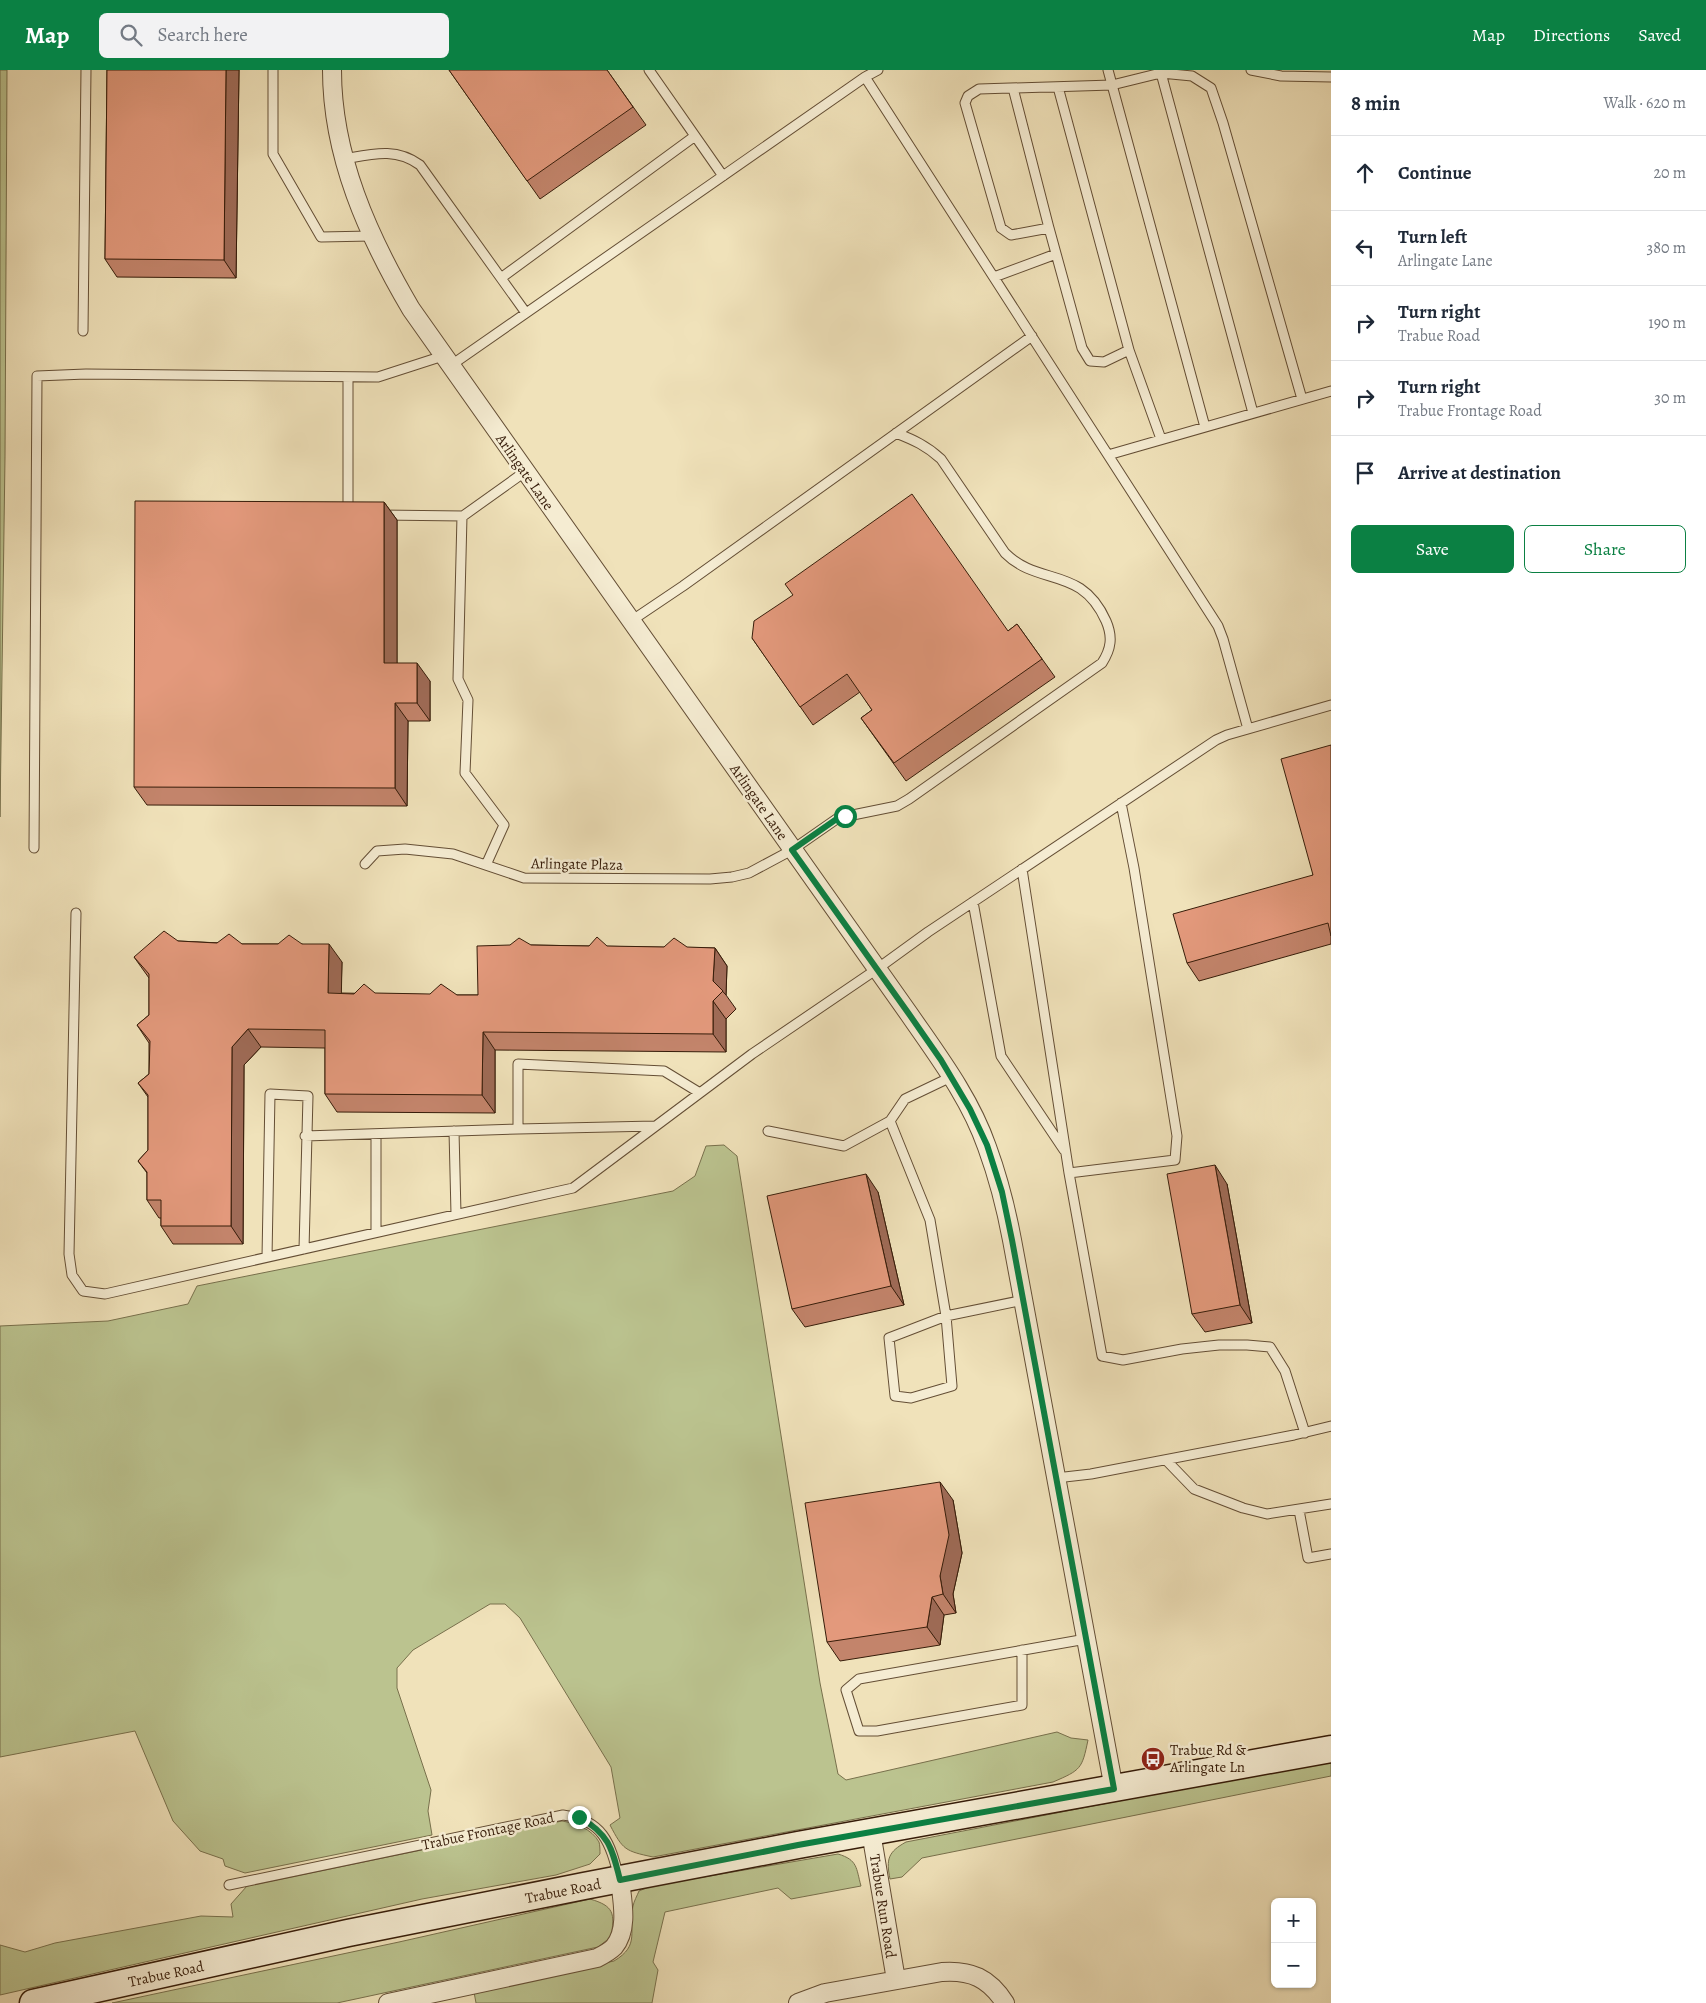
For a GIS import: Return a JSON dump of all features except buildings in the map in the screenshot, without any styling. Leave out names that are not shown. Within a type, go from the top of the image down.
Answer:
[{"type":"main road","name":"Trabue Road","points":[[33,2003],[348,1933],[871,1832],[1331,1749]]},
{"type":"street","name":"Arlingate Lane","points":[[332,70],[344,159],[371,236],[411,309],[951,1076],[970,1109],[987,1145],[1002,1192],[1024,1300],[1114,1789]]},
{"type":"street","name":"Trabue Run Road","points":[[871,1832],[896,1980]]},
{"type":"street","name":"Trabue Frontage Road","points":[[388,2003],[459,1996],[586,1962],[606,1953],[614,1946],[624,1918],[620,1880]]},
{"type":"street","points":[[798,2003],[825,1992],[958,1971],[973,1974],[988,1982],[998,1992],[1004,2003]]},
{"type":"lane","points":[[83,331],[86,70]]},
{"type":"lane","points":[[273,70],[273,154],[316,229],[321,237],[371,236]]},
{"type":"lane","points":[[648,70],[723,176]]},
{"type":"lane","points":[[34,848],[36,376],[86,374],[378,377],[447,361],[526,313],[878,70]]},
{"type":"lane","points":[[1108,70],[1205,427]]},
{"type":"lane","points":[[1251,70],[1281,76],[1331,77]]},
{"type":"lane","points":[[1161,73],[1253,413]]},
{"type":"lane","points":[[1049,228],[1012,235],[1000,228],[965,103],[968,96],[979,89],[1112,85],[1161,73],[1192,76],[1211,88],[1224,123],[1302,399]]},
{"type":"lane","points":[[866,77],[1218,626],[1248,729]]},
{"type":"lane","points":[[1058,86],[1129,350],[1161,439]]},
{"type":"lane","points":[[1013,88],[1082,348],[1090,362],[1104,362],[1129,350]]},
{"type":"lane","points":[[501,278],[695,136]]},
{"type":"lane","points":[[344,159],[387,152],[403,155],[420,165],[526,313]]},
{"type":"lane","points":[[994,277],[1056,254]]},
{"type":"lane","points":[[631,621],[683,586],[1032,336]]},
{"type":"lane","points":[[348,377],[348,514],[462,516],[526,472]]},
{"type":"lane","points":[[1108,454],[1331,391]]},
{"type":"lane","name":"Arlingate Plaza","points":[[365,864],[378,851],[405,849],[453,854],[524,878],[710,879],[748,873],[792,850],[838,818],[897,806],[909,799],[1102,663],[1108,653],[1111,642],[1110,630],[1094,600],[1080,587],[1068,581],[1027,569],[1013,561],[1005,553],[941,459],[916,440],[896,433]]},
{"type":"lane","points":[[462,516],[458,679],[468,700],[465,773],[504,825],[486,865]]},
{"type":"lane","points":[[76,913],[69,1254],[72,1275],[83,1291],[105,1294],[573,1188],[752,1054],[973,902],[1216,740],[1331,705]]},
{"type":"lane","points":[[1069,1173],[1175,1160],[1177,1136],[1134,868],[1121,803]]},
{"type":"lane","points":[[1022,869],[1060,1106],[1065,1152],[1102,1356],[1123,1360],[1182,1349],[1219,1345],[1270,1347],[1285,1371],[1305,1432]]},
{"type":"lane","points":[[973,902],[1001,1056],[1065,1152]]},
{"type":"lane","points":[[518,1129],[518,1064],[664,1071],[700,1093]]},
{"type":"lane","points":[[768,1131],[844,1146],[890,1121],[905,1099],[951,1076]]},
{"type":"lane","points":[[267,1257],[270,1094],[308,1096],[305,1136],[304,1249]]},
{"type":"lane","points":[[890,1121],[930,1220],[946,1316],[952,1386],[911,1398],[895,1396],[889,1338],[946,1316],[1024,1300]]},
{"type":"lane","points":[[305,1136],[655,1126]]},
{"type":"lane","points":[[454,1131],[456,1214]]},
{"type":"lane","points":[[376,1134],[376,1232]]},
{"type":"lane","points":[[1056,1478],[1091,1474],[1166,1460],[1331,1426]]},
{"type":"lane","points":[[1166,1460],[1194,1489],[1243,1508],[1267,1514],[1331,1504]]},
{"type":"lane","points":[[1300,1510],[1308,1558],[1331,1554]]},
{"type":"lane","points":[[1022,1650],[1022,1705],[878,1731],[859,1731],[846,1690],[859,1679],[1022,1650],[1086,1639]]},
{"type":"lane","name":"Trabue Frontage Road","points":[[229,1885],[563,1815],[579,1817],[596,1826],[606,1838],[613,1854],[620,1880]]},
{"type":"green space","points":[[0,70],[7,70],[5,457],[0,817]]},
{"type":"green space","points":[[724,1145],[737,1156],[820,1683],[838,1774],[846,1780],[1057,1732],[1071,1738],[1088,1740],[1082,1763],[1075,1771],[1053,1782],[653,1857],[636,1853],[622,1845],[610,1825],[620,1818],[611,1767],[520,1618],[505,1604],[490,1604],[413,1650],[397,1668],[397,1688],[431,1790],[428,1811],[432,1835],[245,1873],[225,1866],[223,1859],[200,1851],[173,1821],[135,1731],[0,1757],[0,1326],[108,1321],[188,1304],[197,1286],[673,1191],[695,1176],[706,1146]]},
{"type":"green space","points":[[1331,1760],[1331,1776],[922,1858],[902,1877],[890,1879],[888,1866],[890,1857],[895,1849],[906,1842]]},
{"type":"green space","points":[[562,1821],[583,1827],[596,1837],[600,1846],[600,1854],[590,1864],[556,1875],[422,1899],[0,1995],[0,1945],[25,1952],[55,1943],[201,1916],[233,1917],[231,1904],[247,1886]]},
{"type":"green space","points":[[838,1854],[845,1856],[853,1862],[861,1886],[791,1899],[778,1888],[665,1912],[653,1962],[658,1970],[652,2003],[476,2003],[474,1992],[614,1961],[628,1949],[631,1943],[633,1906],[639,1891],[651,1886]]},
{"type":"green space","points":[[590,1899],[608,1908],[613,1922],[611,1937],[598,1947],[337,2003],[112,2003],[399,1942]]},
{"type":"place","name":"Trabue Rd & Arlingate Ln","points":[[1153,1759]]},
{"type":"route","points":[[579,1817],[596,1826],[606,1838],[613,1854],[620,1880],[798,1845],[1114,1789],[1012,1240],[1002,1192],[987,1145],[970,1109],[941,1060],[792,850],[838,818],[845,816]]}]
